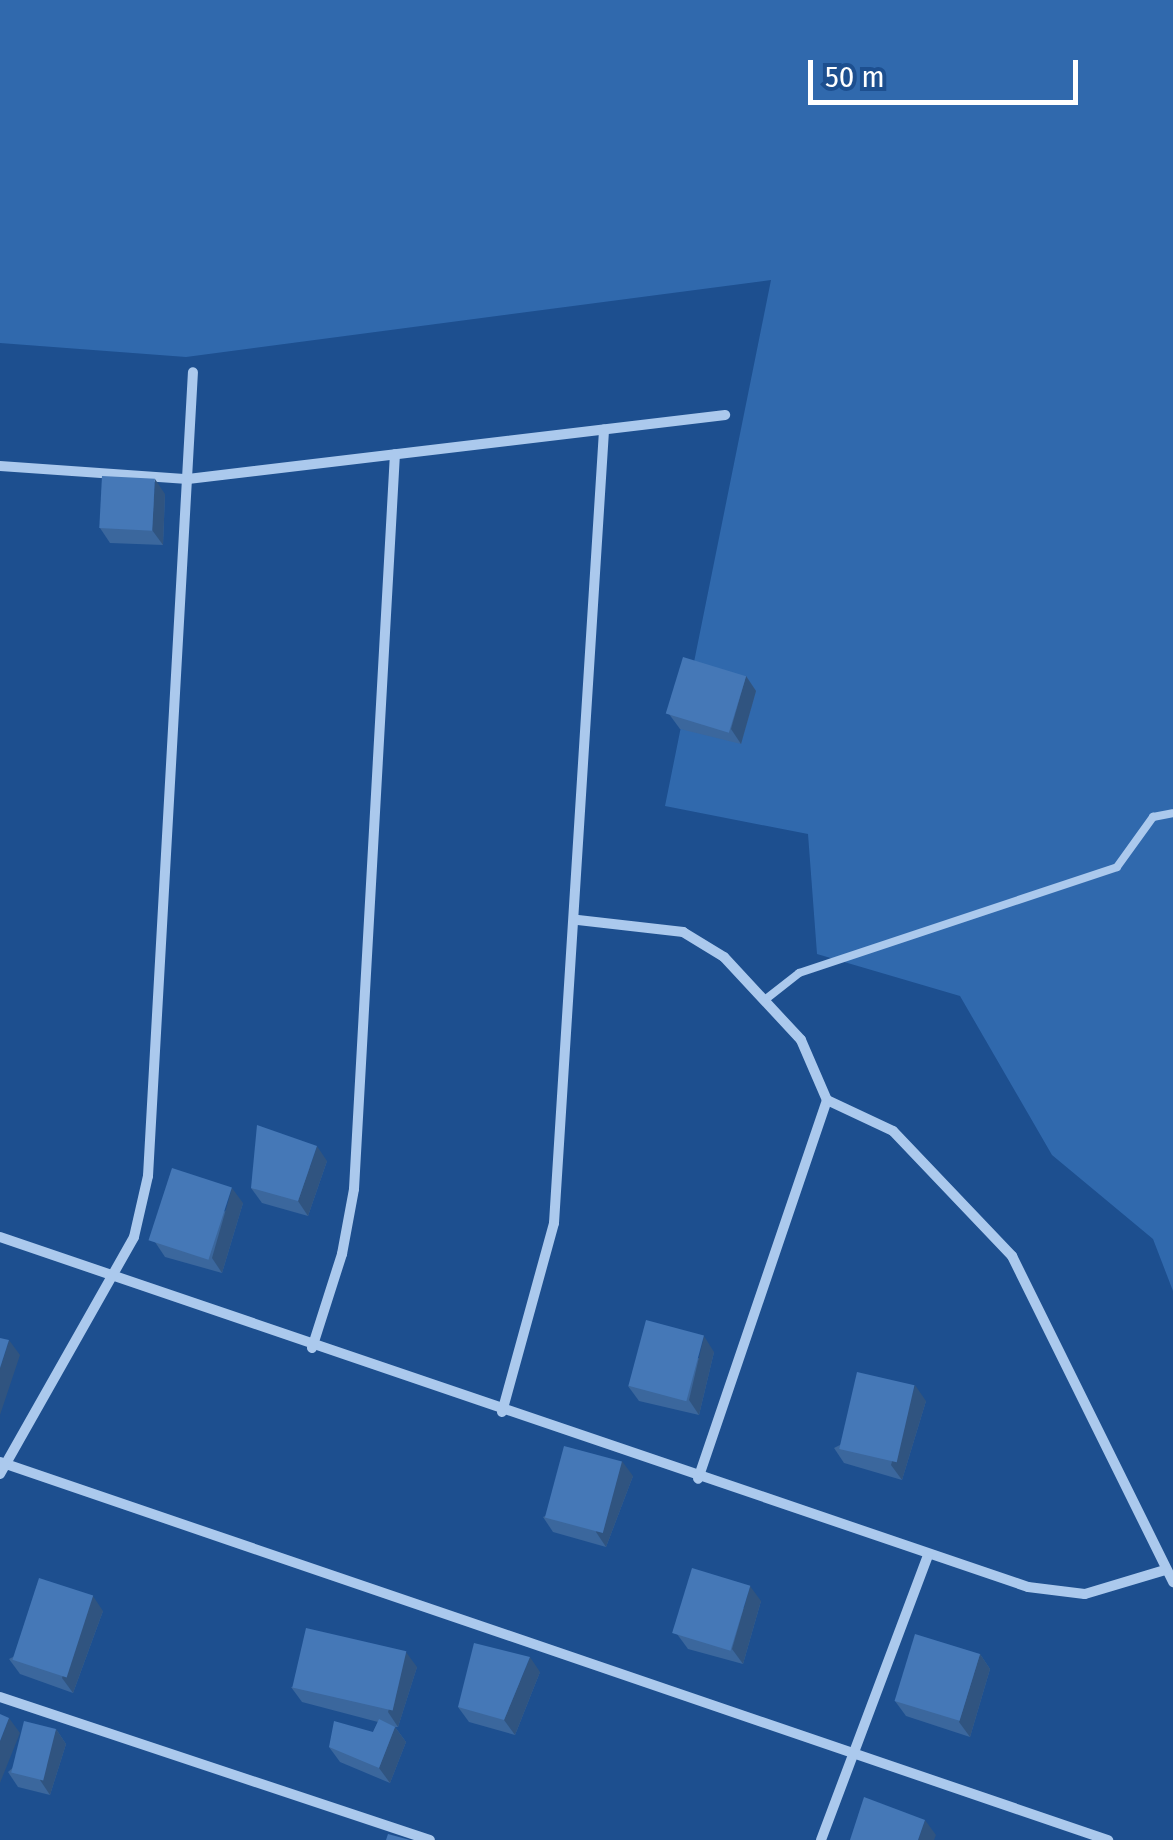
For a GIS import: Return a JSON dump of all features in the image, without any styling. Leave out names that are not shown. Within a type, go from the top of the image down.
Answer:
[{"type":"street","points":[[193,372],[154,1125],[134,1236],[2,1467],[1108,1840]]},
{"type":"street","points":[[0,466],[188,479],[725,416]]},
{"type":"street","points":[[502,1412],[554,1223],[578,920],[604,430]]},
{"type":"street","points":[[312,1348],[342,1254],[354,1189],[395,454]]},
{"type":"street","points":[[578,920],[682,932],[724,957],[802,1040],[827,1100],[698,1480]]},
{"type":"street","points":[[827,1100],[894,1131],[1012,1256],[1042,1306],[1173,1582]]},
{"type":"street","points":[[0,1237],[312,1348],[928,1556],[1056,1592],[1085,1594],[1165,1570]]},
{"type":"street","points":[[821,1840],[928,1556]]},
{"type":"street","points":[[0,1697],[430,1840]]},
{"type":"lane","points":[[766,999],[798,973],[1117,866],[1153,817],[1173,812]]},
{"type":"shaded area","points":[[0,0],[1173,0],[1173,1291],[1153,1239],[1052,1155],[960,996],[817,954],[808,834],[665,806],[771,280],[186,357],[0,343]]},
{"type":"building","points":[[102,476],[155,479],[152,531],[99,528]]},
{"type":"building","points":[[683,657],[746,676],[729,733],[666,713]]},
{"type":"building","points":[[257,1125],[317,1146],[298,1201],[251,1188]]},
{"type":"building","points":[[172,1168],[232,1187],[208,1260],[149,1240]]},
{"type":"building","points":[[646,1320],[704,1336],[686,1401],[628,1386]]},
{"type":"building","points":[[0,1338],[9,1340],[0,1368]]},
{"type":"building","points":[[857,1372],[914,1385],[897,1462],[839,1449]]},
{"type":"building","points":[[564,1446],[622,1462],[603,1533],[545,1517]]},
{"type":"building","points":[[692,1568],[750,1586],[730,1651],[672,1633]]},
{"type":"building","points":[[39,1578],[93,1596],[67,1677],[12,1660]]},
{"type":"building","points":[[306,1628],[406,1651],[393,1711],[292,1687]]},
{"type":"building","points":[[915,1634],[980,1654],[960,1721],[895,1701]]},
{"type":"building","points":[[474,1643],[530,1657],[504,1720],[458,1707]]},
{"type":"building","points":[[0,1714],[9,1718],[0,1741]]},
{"type":"building","points":[[379,1719],[395,1727],[379,1768],[329,1747],[334,1721],[373,1732]]},
{"type":"building","points":[[24,1721],[56,1729],[43,1780],[11,1772]]},
{"type":"building","points":[[864,1797],[925,1820],[918,1840],[850,1840]]},
{"type":"building","points":[[388,1834],[410,1840],[386,1840]]}]
